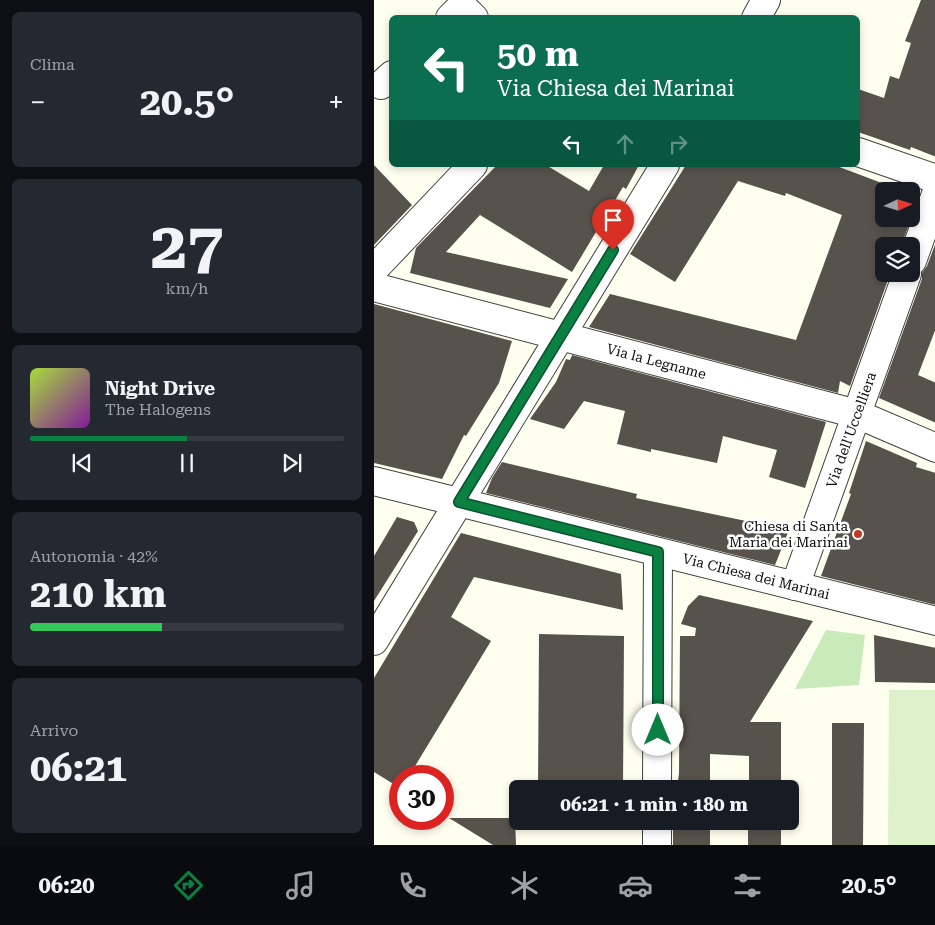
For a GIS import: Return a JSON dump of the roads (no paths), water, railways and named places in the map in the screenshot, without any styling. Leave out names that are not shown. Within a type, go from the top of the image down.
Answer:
[{"type":"street","points":[[758,15],[766,0]]},
{"type":"street","points":[[453,15],[462,6],[471,15]]},
{"type":"street","points":[[860,153],[935,179]]},
{"type":"street","points":[[374,269],[471,167]]},
{"type":"street","points":[[374,641],[664,167]]},
{"type":"street","points":[[920,238],[935,194]]},
{"type":"street","name":"Via dell'Uccelliera","points":[[796,586],[904,282]]},
{"type":"street","name":"Via la Legname","points":[[374,287],[857,414],[935,448]]},
{"type":"street","name":"Via Chiesa dei Marinai","points":[[374,481],[935,620]]},
{"type":"street","points":[[657,780],[658,552]]},
{"type":"street","points":[[657,830],[657,845]]},
{"type":"place","name":"Chiesa di Santa Maria dei Marinai","points":[[858,534]]}]
